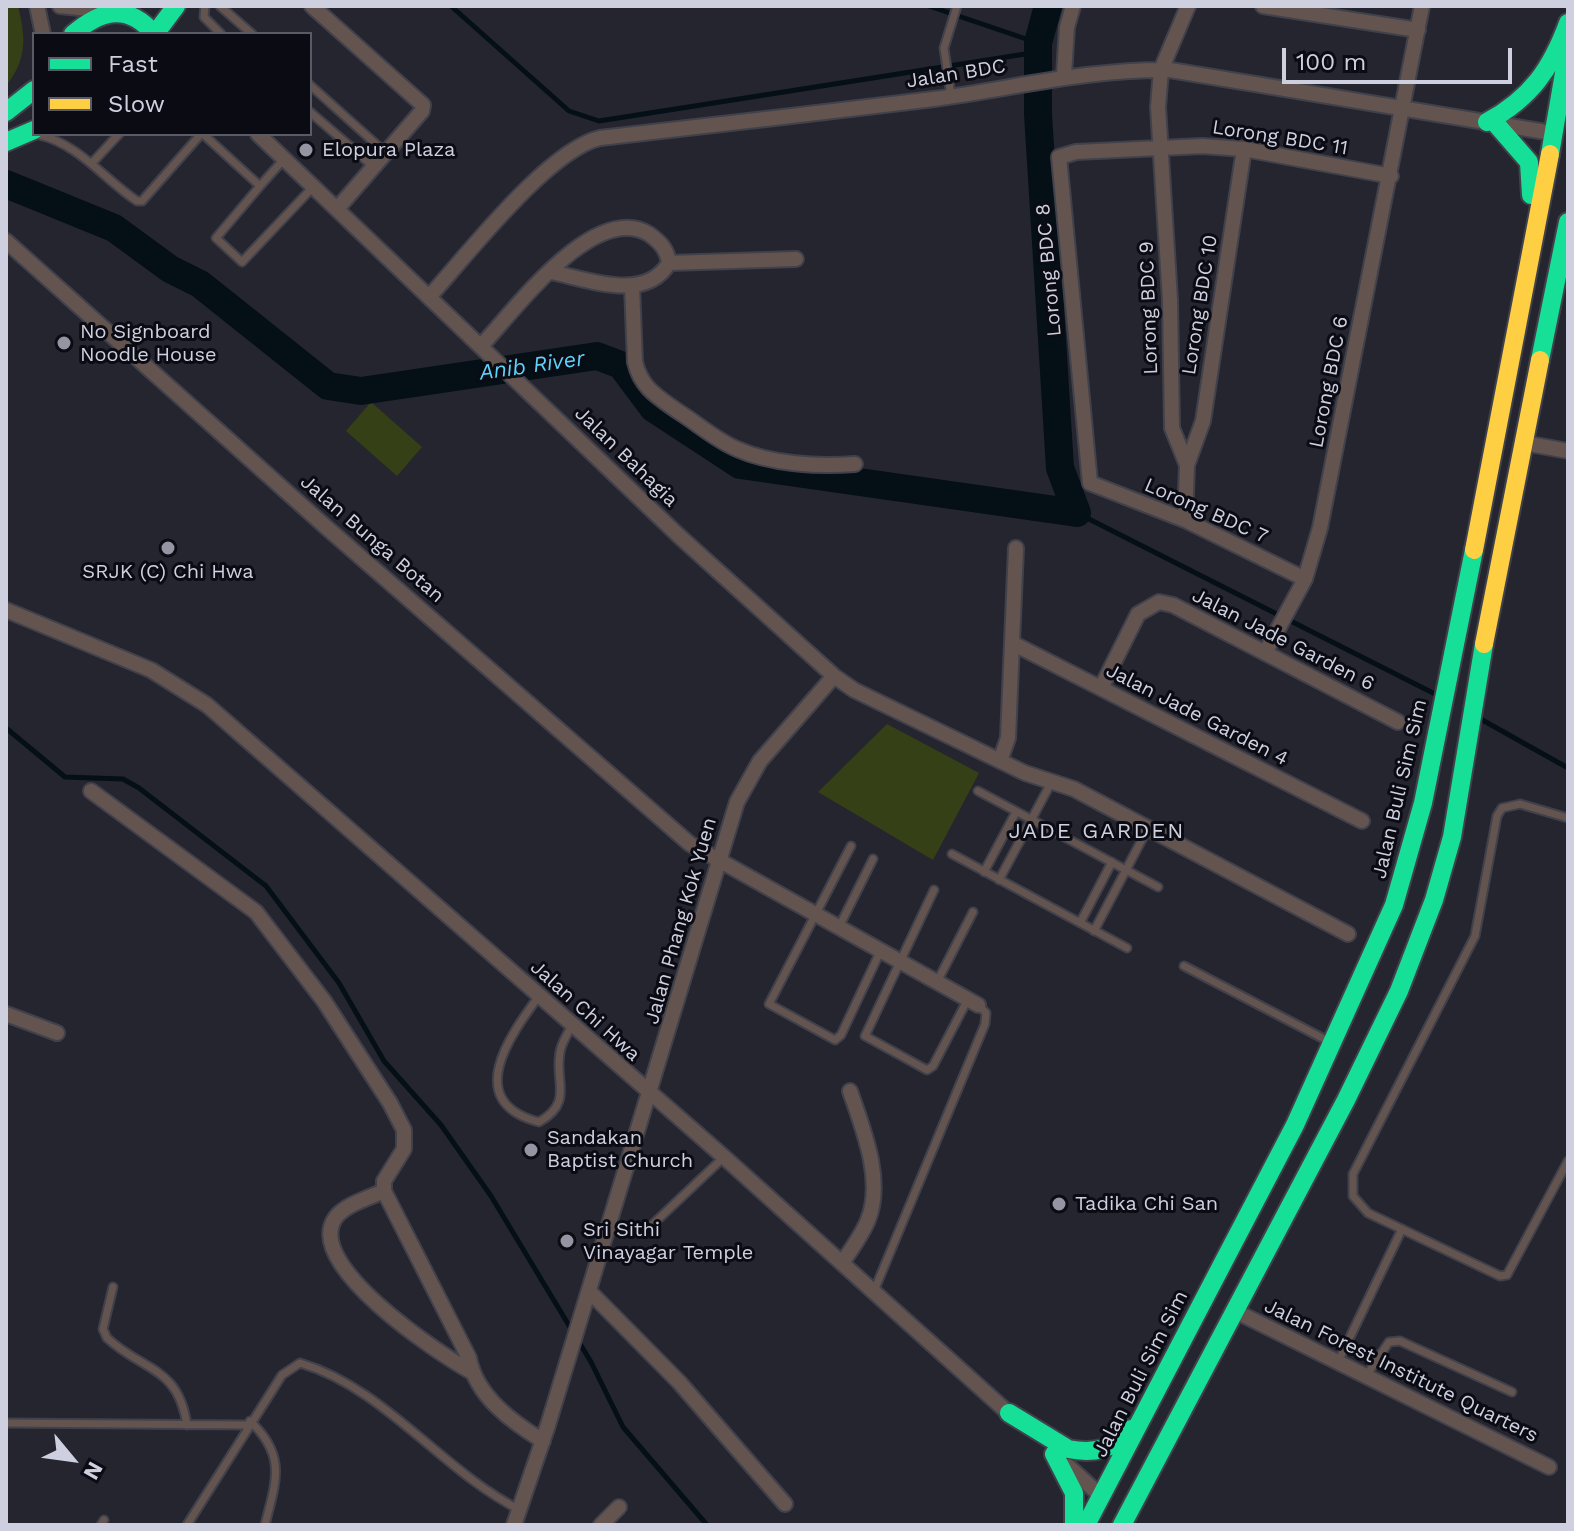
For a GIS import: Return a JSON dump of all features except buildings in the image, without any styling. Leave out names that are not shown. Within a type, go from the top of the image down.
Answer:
[{"type":"main road","points":[[156,32],[176,6]]},
{"type":"main road","points":[[76,32],[114,8],[137,14],[152,32]]},
{"type":"main road","points":[[1527,278],[1531,172],[1515,143],[1491,123],[1534,93],[1548,75],[1568,23]]},
{"type":"main road","name":"Jalan Buli Sim Sim","points":[[1086,1525],[1152,1403],[1333,1044],[1394,905],[1423,803],[1527,278],[1560,130],[1568,50]]},
{"type":"main road","points":[[6,112],[32,92]]},
{"type":"main road","points":[[1560,130],[1568,159]]},
{"type":"main road","points":[[6,142],[30,132]]},
{"type":"main road","points":[[1122,1525],[1326,1137],[1399,991],[1434,900],[1452,837],[1476,683],[1568,222]]},
{"type":"main road","points":[[1243,1223],[1282,1177],[1306,1136],[1316,1133],[1326,1137]]},
{"type":"main road","points":[[1009,1413],[1068,1449],[1090,1453],[1105,1451],[1123,1439],[1152,1403]]},
{"type":"main road","points":[[1102,1497],[1118,1496],[1127,1491],[1176,1423]]},
{"type":"main road","points":[[1054,1454],[1074,1493],[1074,1525]]},
{"type":"street","points":[[37,6],[43,32]]},
{"type":"street","points":[[60,6],[114,8]]},
{"type":"street","points":[[312,6],[423,105],[422,111],[337,209]]},
{"type":"street","points":[[1064,75],[1067,27],[1073,6]]},
{"type":"street","name":"Lorong BDC 9","points":[[1187,465],[1172,428],[1163,148],[1158,107],[1161,70],[1188,6]]},
{"type":"street","points":[[1263,6],[1418,30]]},
{"type":"street","name":"Lorong BDC 6","points":[[1265,653],[1305,579],[1320,528],[1422,6]]},
{"type":"street","name":"Jalan BDC","points":[[429,297],[549,167],[584,142],[951,96],[1064,75],[1161,70],[1491,123],[1560,130]]},
{"type":"street","name":"Jalan Bahagia","points":[[260,136],[678,535],[834,676],[854,690],[1000,761],[1052,781],[1148,828],[1348,934]]},
{"type":"street","name":"Lorong BDC 11","points":[[1163,148],[1202,146],[1244,149],[1391,176]]},
{"type":"street","name":"Lorong BDC 8","points":[[1090,483],[1059,157],[1076,152],[1163,148]]},
{"type":"street","name":"Lorong BDC 10","points":[[1187,465],[1203,421],[1244,149]]},
{"type":"street","points":[[486,352],[551,272],[596,234],[621,226],[655,238],[663,246],[669,263]]},
{"type":"street","name":"Jalan Bunga Botan","points":[[6,241],[690,844],[973,1002]]},
{"type":"street","points":[[669,263],[796,259]]},
{"type":"street","points":[[551,272],[632,286],[658,277],[669,263]]},
{"type":"street","points":[[632,286],[635,362],[638,374],[652,393],[724,442],[746,453],[824,465],[855,464]]},
{"type":"street","points":[[1524,443],[1568,451]]},
{"type":"street","points":[[1185,520],[1187,465]]},
{"type":"street","name":"Lorong BDC 7","points":[[1090,483],[1185,520],[1305,579]]},
{"type":"street","points":[[1000,761],[1008,738],[1016,548]]},
{"type":"street","name":"Jalan Jade Garden 6","points":[[1101,688],[1138,614],[1159,602],[1173,605],[1398,722]]},
{"type":"street","name":"Jalan Chi Hwa","points":[[6,610],[151,670],[187,690],[724,1157],[1102,1497]]},
{"type":"street","name":"Jalan Jade Garden 4","points":[[1014,644],[1362,821]]},
{"type":"street","name":"Jalan Phang Kok Yuen","points":[[514,1525],[583,1312],[737,802],[752,773],[834,676]]},
{"type":"street","points":[[91,791],[256,912],[324,1001],[401,1122],[404,1149],[384,1181],[384,1191],[469,1358],[472,1372]]},
{"type":"street","points":[[6,1014],[57,1033]]},
{"type":"street","points":[[842,1263],[868,1220],[873,1190],[863,1130],[850,1091]]},
{"type":"street","points":[[384,1191],[345,1209],[334,1218],[329,1233],[342,1269],[403,1326],[472,1372],[500,1409],[543,1441]]},
{"type":"street","points":[[589,1291],[679,1382],[785,1504]]},
{"type":"street","name":"Jalan Forest Institute Quarters","points":[[1235,1311],[1549,1467]]},
{"type":"street","points":[[601,1525],[619,1507]]},
{"type":"lane","points":[[205,6],[204,17],[219,32]]},
{"type":"lane","points":[[220,6],[250,32]]},
{"type":"lane","points":[[951,96],[944,48],[957,8]]},
{"type":"lane","points":[[312,87],[386,153]]},
{"type":"lane","points":[[312,114],[374,167]]},
{"type":"lane","points":[[42,136],[92,163],[134,199],[142,201],[200,136]]},
{"type":"lane","points":[[92,163],[117,136]]},
{"type":"lane","points":[[204,136],[260,186]]},
{"type":"lane","points":[[284,159],[216,238],[242,262],[247,261],[313,187]]},
{"type":"lane","points":[[999,880],[1052,781]]},
{"type":"lane","points":[[978,791],[1158,887]]},
{"type":"lane","points":[[1568,818],[1520,804],[1502,808],[1497,816],[1475,936],[1353,1174],[1353,1196],[1368,1213],[1500,1276],[1507,1275],[1568,1161]]},
{"type":"lane","points":[[984,872],[1016,812]]},
{"type":"lane","points":[[1094,931],[1148,828]]},
{"type":"lane","points":[[851,846],[769,1004],[835,1040],[841,1035],[881,950]]},
{"type":"lane","points":[[952,854],[1127,948]]},
{"type":"lane","points":[[839,927],[873,859]]},
{"type":"lane","points":[[1080,923],[1112,862]]},
{"type":"lane","points":[[874,1291],[985,1024],[986,1013],[973,1002],[933,1066],[927,1070],[869,1041],[864,1031],[934,890]]},
{"type":"lane","points":[[937,982],[973,912]]},
{"type":"lane","points":[[1184,966],[1333,1044]]},
{"type":"lane","points":[[539,996],[514,1029],[496,1070],[502,1095],[525,1118],[539,1122],[553,1114],[563,1092],[561,1049],[572,1025]]},
{"type":"lane","points":[[651,1226],[724,1157]]},
{"type":"lane","points":[[1338,1362],[1402,1229]]},
{"type":"lane","points":[[113,1287],[103,1329],[107,1338],[172,1383],[184,1407],[187,1425]]},
{"type":"lane","points":[[1366,1376],[1389,1342],[1400,1341],[1512,1392]]},
{"type":"lane","points":[[187,1525],[282,1375],[300,1363],[315,1367],[356,1391],[486,1494],[520,1510]]},
{"type":"lane","points":[[6,1423],[249,1423],[270,1443],[277,1464],[265,1525]]},
{"type":"green space","points":[[6,6],[18,6],[23,48],[18,67],[6,86]]},
{"type":"green space","points":[[371,402],[422,447],[397,476],[346,431]]},
{"type":"green space","points":[[887,724],[979,773],[933,860],[818,792]]},
{"type":"waterway","points":[[451,6],[569,111],[599,121],[1038,52]]},
{"type":"waterway","points":[[929,6],[1038,43]]},
{"type":"waterway","points":[[1048,6],[1038,43],[1038,114],[1060,468],[1077,513]]},
{"type":"waterway","name":"Anib River","points":[[6,184],[114,228],[170,269],[200,284],[328,386],[361,391],[597,356],[621,365],[653,408],[740,465],[1077,513]]},
{"type":"waterway","points":[[1077,513],[1437,695]]},
{"type":"waterway","points":[[1477,717],[1568,768]]},
{"type":"waterway","points":[[6,728],[65,777],[123,779],[139,788],[266,886],[339,983],[384,1061],[441,1125],[491,1196],[591,1362],[623,1427],[707,1525]]},
{"type":"traffic: fast","points":[[156,32],[176,6]]},
{"type":"traffic: fast","points":[[76,32],[104,15],[114,13],[134,18],[152,32]]},
{"type":"traffic: fast","points":[[1487,122],[1516,103],[1538,81],[1568,23]]},
{"type":"traffic: fast","points":[[1550,154],[1568,50]]},
{"type":"traffic: fast","points":[[6,112],[32,92]]},
{"type":"traffic: fast","points":[[1496,124],[1529,162],[1531,195]]},
{"type":"traffic: fast","points":[[6,142],[32,131]]},
{"type":"traffic: fast","points":[[1540,360],[1568,222]]},
{"type":"traffic: fast","points":[[1086,1525],[1295,1125],[1394,905],[1423,803],[1474,550]]},
{"type":"traffic: fast","points":[[1122,1525],[1346,1100],[1399,991],[1434,900],[1452,837],[1484,644]]},
{"type":"traffic: fast","points":[[1009,1413],[1068,1449],[1102,1449],[1117,1442],[1131,1429]]},
{"type":"traffic: fast","points":[[1054,1454],[1074,1493],[1074,1525]]},
{"type":"traffic: slow","points":[[1474,550],[1550,154]]},
{"type":"traffic: slow","points":[[1484,644],[1540,360]]},
{"type":"place","name":"Elopura Plaza","points":[[306,150]]},
{"type":"place","name":"No Signboard Noodle House","points":[[64,343]]},
{"type":"place","name":"SRJK (C) Chi Hwa","points":[[168,548]]},
{"type":"place","name":"Sandakan Baptist Church","points":[[531,1150]]},
{"type":"place","name":"Tadika Chi San","points":[[1059,1204]]},
{"type":"place","name":"Sri Sithi Vinayagar Temple","points":[[567,1241]]},
{"type":"district","name":"JADE GARDEN","points":[[1097,832]]}]
